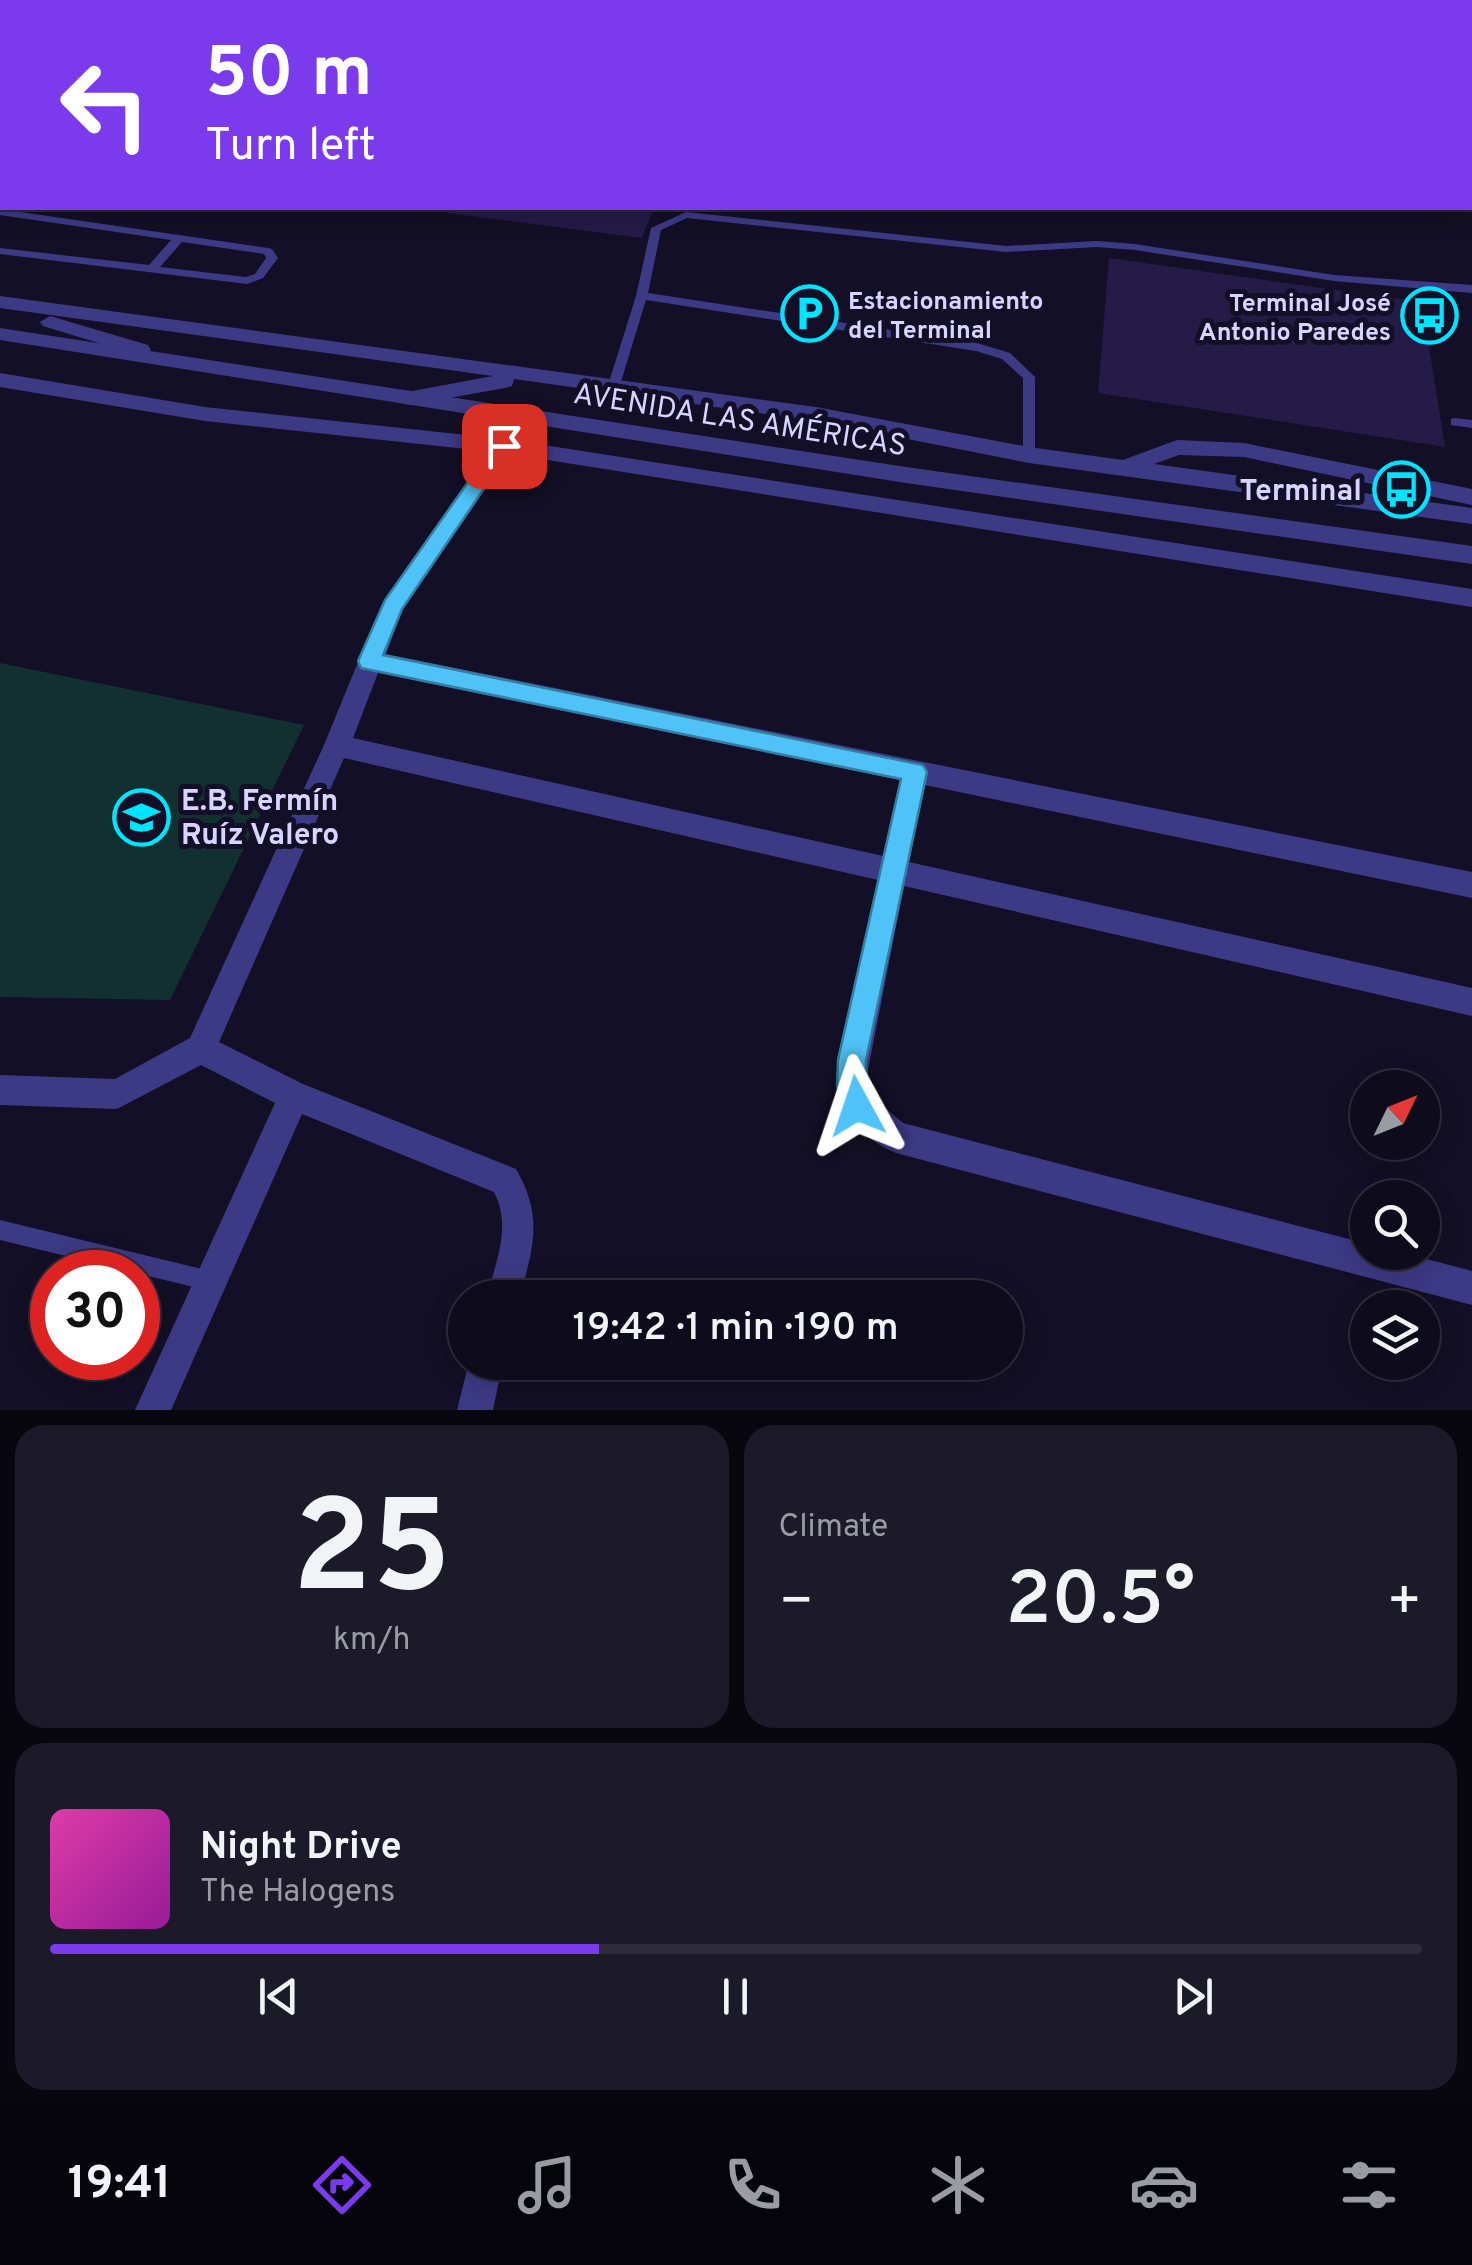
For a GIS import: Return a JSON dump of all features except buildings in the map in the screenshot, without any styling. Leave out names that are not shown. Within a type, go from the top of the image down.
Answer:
[{"type":"street","points":[[0,302],[816,414],[1029,454],[1472,516]]},
{"type":"street","points":[[0,310],[141,350]]},
{"type":"street","name":"AVENIDA LAS AMÉRICAS","points":[[0,334],[141,350],[409,398],[1149,512],[1472,555]]},
{"type":"street","points":[[409,398],[530,376]]},
{"type":"street","points":[[0,380],[205,414],[504,446],[1472,598]]},
{"type":"street","points":[[0,1090],[117,1094],[201,1049],[337,744],[393,606],[504,446]]},
{"type":"street","points":[[1124,468],[1177,447],[1244,450],[1472,497]]},
{"type":"street","points":[[369,661],[1472,885]]},
{"type":"street","points":[[337,744],[1472,1002]]},
{"type":"street","points":[[915,772],[852,1060],[851,1086],[857,1106],[875,1124],[896,1137],[1472,1288]]},
{"type":"street","points":[[201,1049],[294,1096],[505,1180],[518,1200],[521,1224],[507,1280]]},
{"type":"street","points":[[153,1410],[294,1096]]},
{"type":"street","points":[[474,1410],[482,1380]]},
{"type":"lane","points":[[0,212],[253,246],[268,251],[272,258],[259,276],[247,281],[0,251]]},
{"type":"lane","points":[[614,385],[642,296],[656,228],[686,215],[1006,249],[1097,244],[1334,278],[1472,289]]},
{"type":"lane","points":[[152,269],[179,238]]},
{"type":"lane","points":[[642,296],[977,346],[1006,356],[1029,378],[1029,454]]},
{"type":"lane","points":[[1456,422],[1472,424]]},
{"type":"lane","points":[[0,1230],[210,1281]]},
{"type":"green space","points":[[0,663],[304,725],[170,1000],[0,997]]},
{"type":"place","name":"Estacionamiento del Terminal","points":[[809,314]]},
{"type":"place","name":"Terminal José Antonio Paredes","points":[[1430,316]]},
{"type":"place","name":"Terminal","points":[[1401,490]]},
{"type":"place","name":"E.B. Fermín Ruíz Valero","points":[[142,817]]},
{"type":"route","points":[[504,446],[393,606],[369,661],[915,772],[852,1060],[851,1086],[857,1106]]}]
